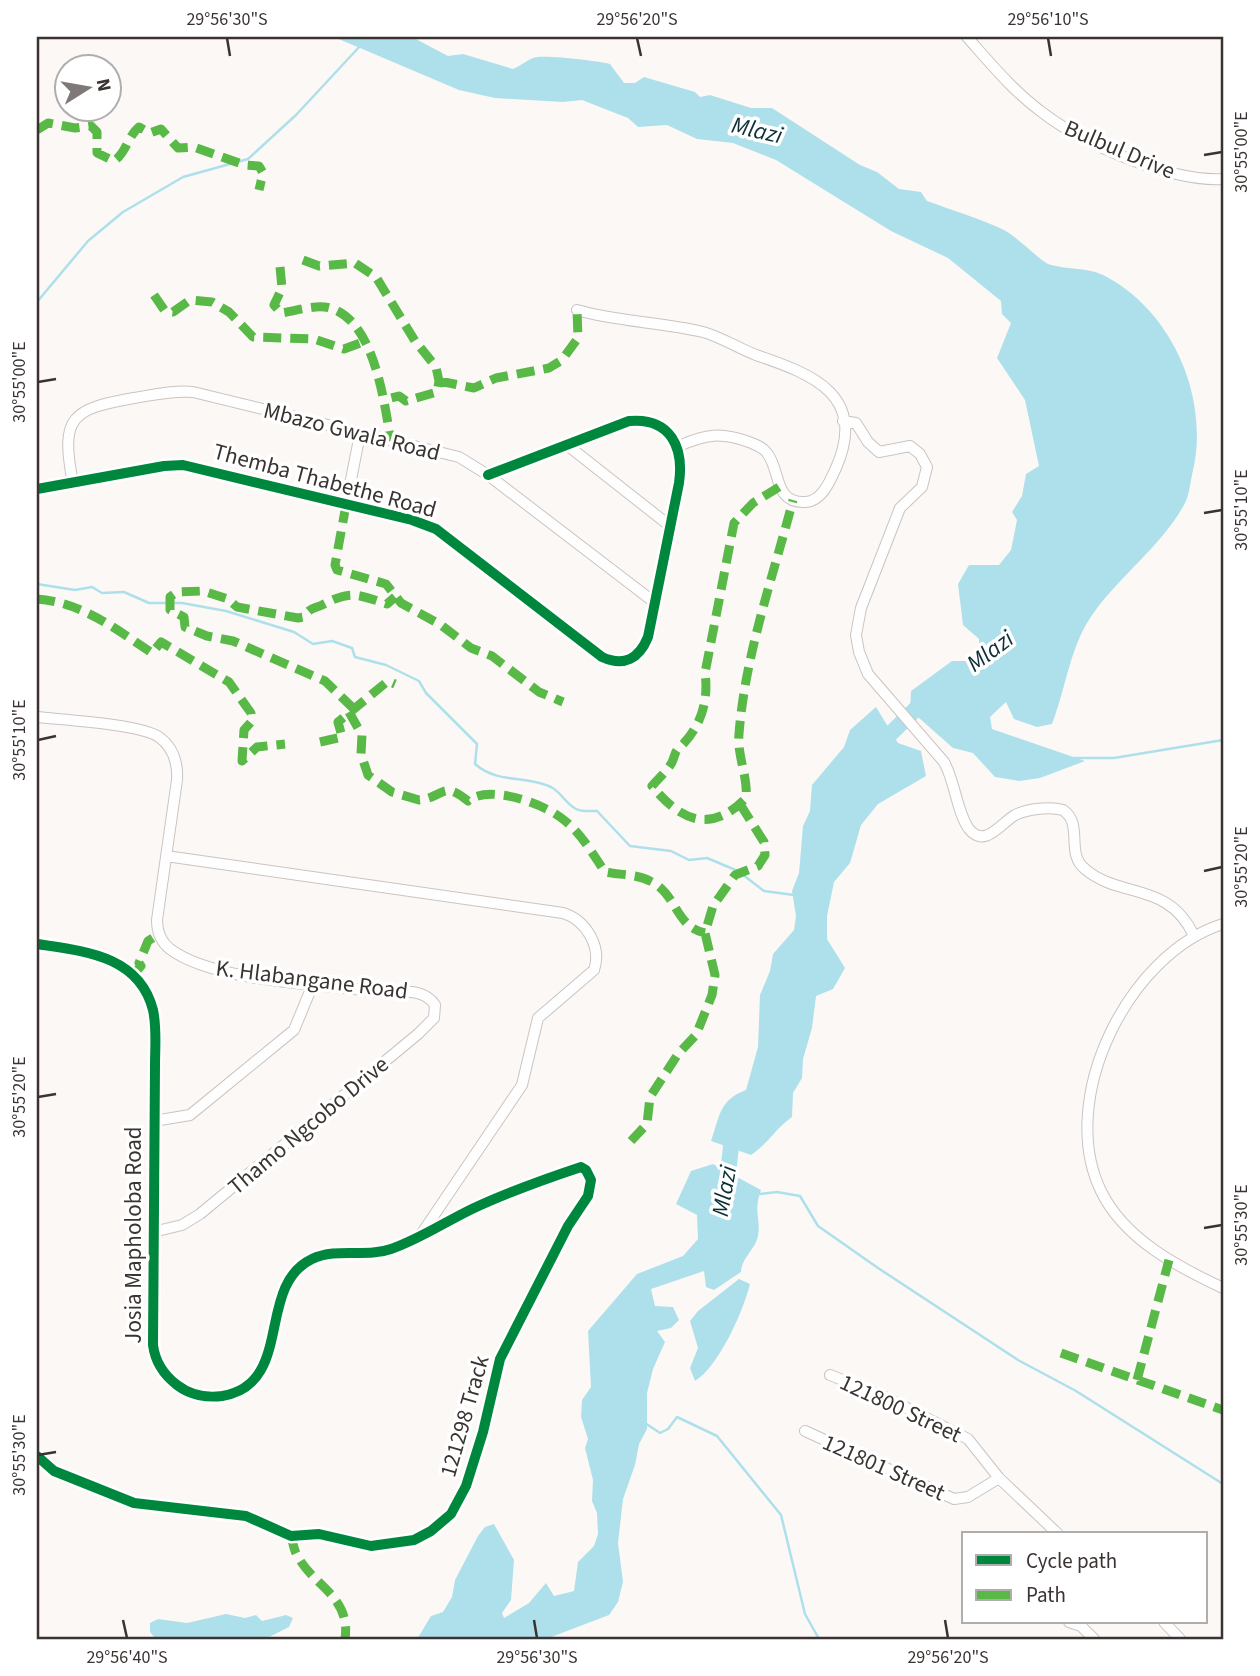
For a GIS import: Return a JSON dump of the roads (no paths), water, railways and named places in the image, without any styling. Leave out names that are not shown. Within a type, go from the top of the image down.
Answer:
[{"type":"street","name":"Bulbul Drive","points":[[967,37],[1027,100],[1079,135],[1182,176],[1223,179]]},
{"type":"street","points":[[488,475],[636,420],[659,427],[679,446],[712,433],[722,433],[758,446],[769,456],[782,491],[793,500],[808,501],[823,492],[837,466],[844,444],[843,421],[828,390],[805,372],[703,332],[577,310]]},
{"type":"street","name":"Mbazo Gwala Road","points":[[73,482],[67,450],[69,430],[75,418],[97,404],[167,392],[193,393],[459,457],[488,475],[654,602]]},
{"type":"street","points":[[843,421],[856,423],[868,443],[879,452],[910,446],[922,457],[927,467],[922,487],[900,508],[857,620],[856,635],[862,663],[868,674],[891,697],[952,776],[966,823],[974,834],[987,836],[1012,817],[1029,811],[1063,810],[1072,817],[1074,849],[1082,867],[1098,877],[1170,905],[1185,918],[1194,936]]},
{"type":"street","points":[[346,505],[360,434]]},
{"type":"street","points":[[567,445],[670,526]]},
{"type":"street","name":"Themba Thabethe Road","points":[[37,489],[179,465],[436,529],[574,637],[612,661],[626,662],[640,653],[648,637],[681,470],[679,446]]},
{"type":"street","name":"K. Hlabangane Road","points":[[37,717],[147,732],[171,748],[176,763],[177,780],[156,920],[159,934],[171,950],[226,972],[379,992],[412,992],[427,996]]},
{"type":"street","name":"Josia Mapholoba Road","points":[[37,944],[107,957],[127,970],[144,989],[154,1020],[152,1335],[156,1359],[178,1386],[212,1397],[245,1388],[261,1371],[271,1346],[283,1294],[300,1266],[328,1254],[384,1251],[421,1233],[522,1085],[538,1018],[594,970],[597,953],[585,928],[563,913],[166,856]]},
{"type":"street","points":[[1223,924],[1194,936],[1166,957],[1138,989],[1106,1041],[1092,1096],[1091,1156],[1101,1191],[1128,1227],[1169,1260],[1223,1288]]},
{"type":"street","points":[[154,1121],[190,1115],[294,1030],[313,984]]},
{"type":"street","name":"Thamo Ngcobo Drive","points":[[153,1232],[182,1225],[200,1214],[418,1034],[435,1014],[435,1005],[427,996]]},
{"type":"street","name":"121298 Track","points":[[37,1456],[54,1471],[134,1503],[246,1516],[290,1536],[319,1534],[371,1546],[414,1540],[442,1525],[459,1503],[483,1432],[500,1359],[562,1237],[588,1196],[590,1177],[583,1168],[573,1170],[481,1205],[421,1233]]},
{"type":"street","name":"121800 Street","points":[[830,1375],[955,1431],[979,1450],[999,1478],[1056,1532]]},
{"type":"street","name":"121801 Street","points":[[806,1432],[954,1499],[968,1497],[999,1478]]},
{"type":"street","points":[[1081,1624],[1094,1639]]},
{"type":"street","points":[[1166,1624],[1180,1639]]},
{"type":"water","points":[[334,37],[412,37],[448,56],[463,54],[513,69],[538,57],[604,63],[610,64],[624,83],[635,83],[644,77],[695,92],[700,97],[710,95],[751,108],[772,108],[860,165],[877,172],[899,189],[921,192],[927,201],[1002,229],[1048,264],[1092,271],[1105,276],[1129,292],[1150,312],[1168,335],[1182,361],[1191,389],[1197,447],[1186,502],[1164,534],[1106,598],[1087,624],[1074,651],[1052,724],[1037,727],[1014,719],[1006,702],[990,717],[992,729],[1085,761],[1040,778],[1019,781],[995,777],[973,753],[953,748],[910,710],[911,691],[952,661],[968,661],[979,646],[979,639],[963,625],[958,584],[969,565],[999,565],[1011,550],[1017,520],[1012,512],[1022,496],[1026,474],[1039,466],[1025,400],[997,358],[1011,323],[1002,314],[1001,301],[948,258],[891,231],[776,160],[733,143],[697,139],[667,125],[638,127],[628,118],[582,100],[563,102],[495,98],[459,90]]},
{"type":"water","points":[[876,707],[898,743],[921,751],[926,776],[878,804],[861,825],[850,863],[834,882],[827,916],[827,939],[845,968],[833,989],[816,996],[812,1028],[803,1059],[802,1078],[793,1093],[792,1117],[751,1155],[711,1141],[725,1104],[746,1090],[758,1047],[760,995],[770,971],[773,954],[794,930],[796,916],[792,891],[799,873],[803,826],[810,811],[812,785],[844,747],[850,730]]},
{"type":"water","points":[[713,1164],[761,1190],[757,1209],[758,1236],[741,1272],[714,1290],[706,1287],[704,1271],[651,1289],[655,1306],[673,1307],[679,1320],[671,1328],[657,1331],[665,1342],[653,1369],[647,1393],[647,1429],[639,1444],[623,1499],[618,1543],[623,1582],[618,1602],[609,1615],[546,1639],[413,1639],[419,1636],[431,1616],[443,1612],[452,1597],[455,1580],[478,1536],[485,1527],[494,1524],[514,1560],[511,1600],[502,1613],[504,1618],[529,1603],[546,1583],[554,1596],[574,1591],[578,1562],[594,1546],[598,1534],[597,1513],[592,1501],[593,1480],[585,1448],[588,1439],[581,1417],[582,1400],[591,1387],[588,1331],[637,1274],[683,1256],[698,1239],[697,1215],[676,1204],[691,1171]]},
{"type":"water","points":[[739,1279],[750,1284],[736,1323],[713,1363],[695,1381],[690,1368],[698,1348],[690,1321],[698,1311]]},
{"type":"water","points":[[226,1614],[245,1618],[256,1615],[262,1621],[286,1615],[293,1618],[289,1627],[265,1639],[156,1639],[150,1632],[150,1623],[158,1619],[187,1623]]},
{"type":"waterway","points":[[37,302],[88,241],[123,212],[183,177],[248,159],[296,115],[361,45]]},
{"type":"waterway","points":[[37,584],[75,590],[92,587],[102,593],[124,592],[149,603],[182,603],[226,611],[294,632],[313,644],[332,641],[352,648],[355,657],[386,665],[419,681],[426,693],[477,744],[475,764],[484,770],[502,777],[551,787],[576,809],[597,811],[630,846],[671,851],[689,860],[707,858],[738,871],[764,891],[794,895]]},
{"type":"waterway","name":"Mlazi","points":[[878,746],[927,698]]},
{"type":"waterway","points":[[1074,758],[1114,758],[1223,740]]},
{"type":"waterway","name":"Mlazi","points":[[726,1192],[731,1146],[742,1131]]},
{"type":"waterway","points":[[759,1194],[777,1192],[800,1196],[818,1226],[878,1268],[1018,1360],[1076,1391],[1223,1484]]},
{"type":"waterway","points":[[645,1423],[660,1433],[668,1429],[677,1417],[717,1436],[781,1515],[805,1614],[819,1639]]}]
